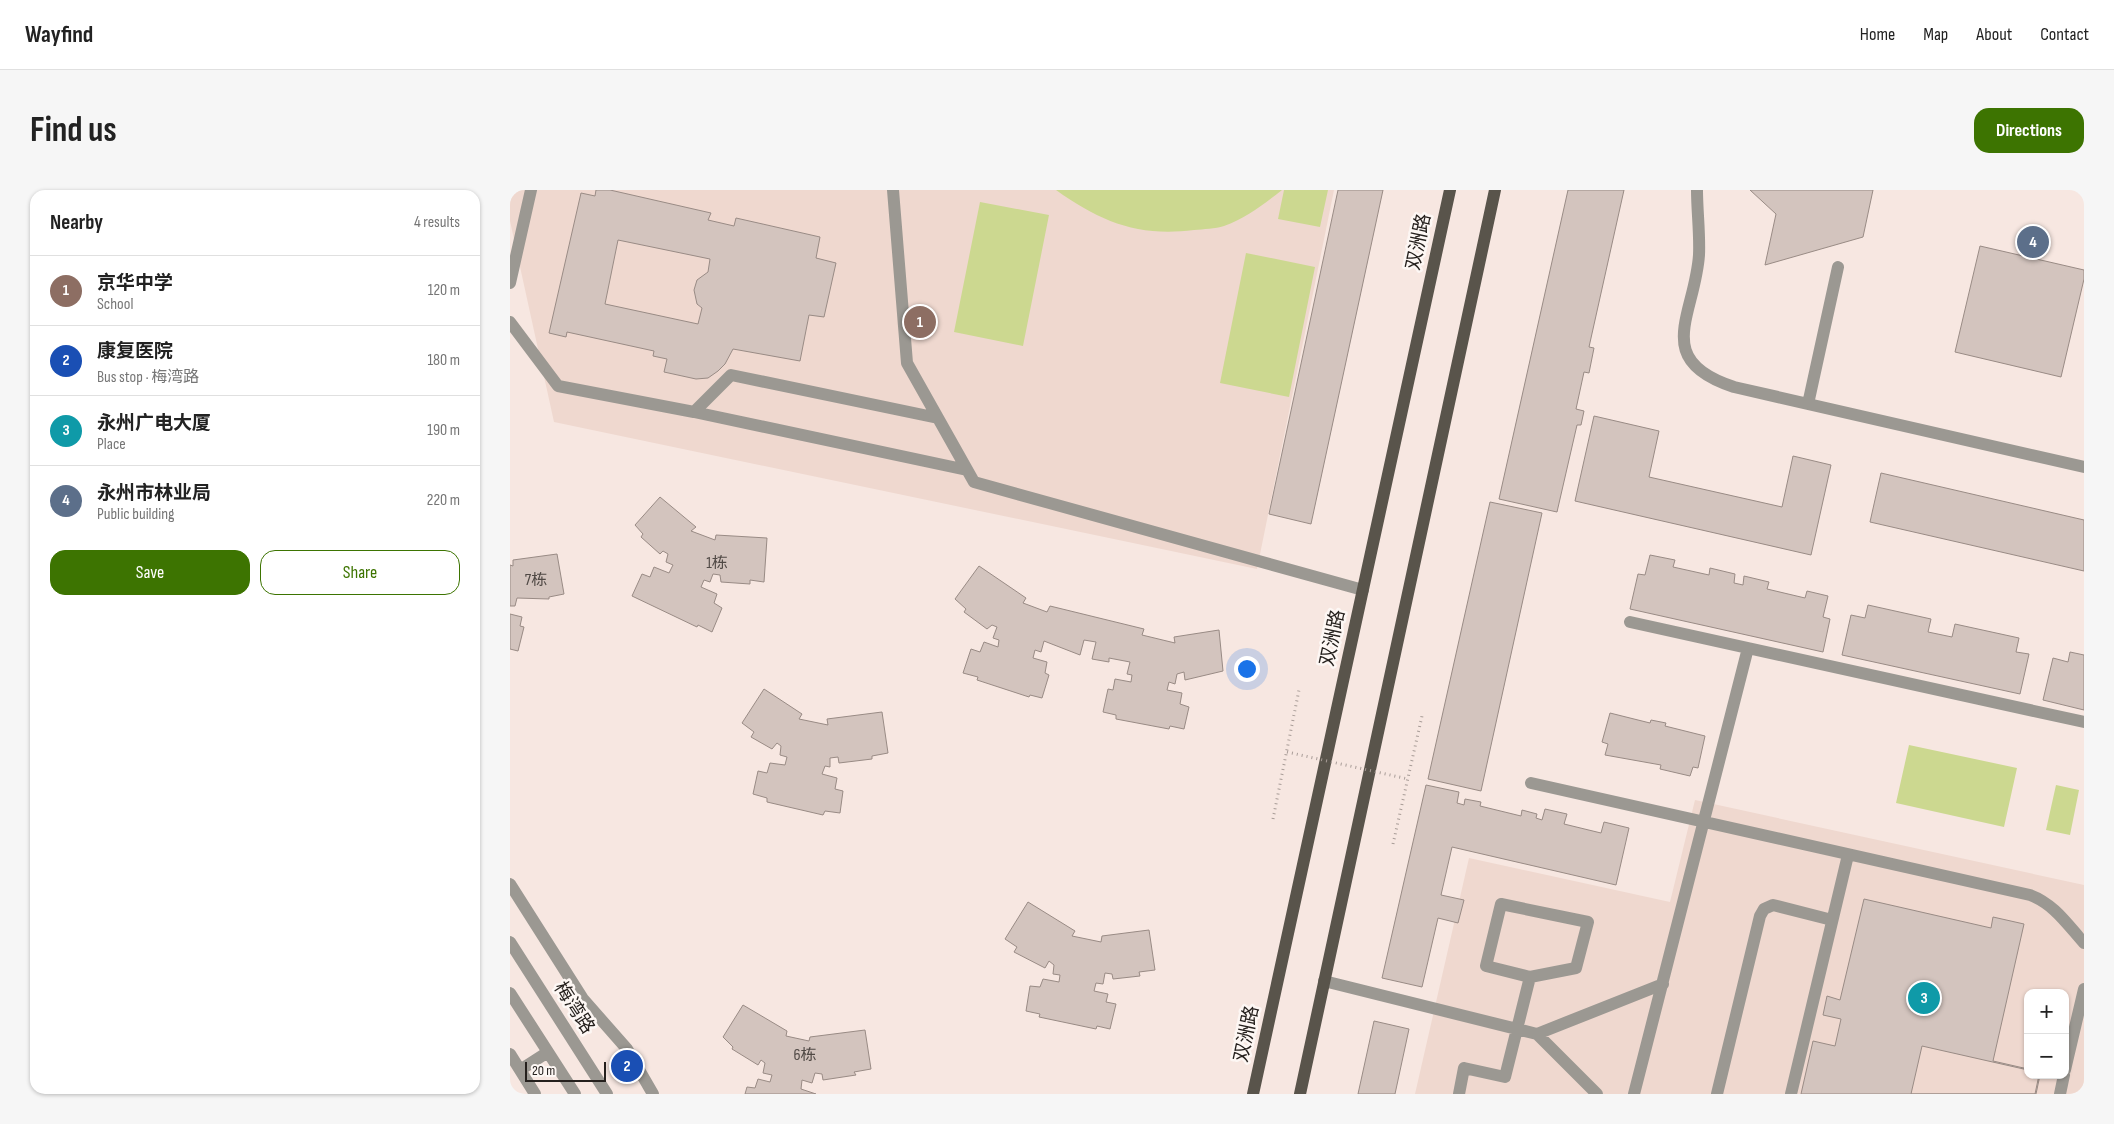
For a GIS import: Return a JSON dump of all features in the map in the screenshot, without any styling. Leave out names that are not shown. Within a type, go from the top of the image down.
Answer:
[{"type":"main road","name":"双洲路","points":[[1253,1094],[1450,190]]},
{"type":"main road","points":[[1300,1094],[1495,190]]},
{"type":"street","points":[[510,283],[531,190]]},
{"type":"street","points":[[892,190],[907,363],[974,482],[1363,590]]},
{"type":"street","points":[[1697,190],[1699,256],[1684,328],[1684,342],[1688,359],[1700,372],[1715,381],[2084,467]]},
{"type":"street","points":[[1808,404],[1838,267]]},
{"type":"street","points":[[510,322],[558,386],[694,412],[967,470]]},
{"type":"street","points":[[694,412],[731,375],[938,418]]},
{"type":"street","points":[[1630,622],[2084,722]]},
{"type":"street","points":[[1634,1094],[1748,648]]},
{"type":"street","points":[[1531,783],[2030,895],[2044,900],[2054,908],[2084,943]]},
{"type":"street","points":[[1791,1094],[1848,854]]},
{"type":"street","points":[[510,884],[583,999],[627,1049],[653,1094]]},
{"type":"street","points":[[1501,904],[1588,922],[1576,968],[1530,977],[1486,966],[1501,904]]},
{"type":"street","points":[[1717,1094],[1760,916],[1764,909],[1773,905],[1832,920]]},
{"type":"street","name":"梅湾路","points":[[510,942],[607,1094]]},
{"type":"street","points":[[1459,1094],[1464,1068],[1505,1077],[1530,977]]},
{"type":"street","points":[[1324,982],[1537,1034],[1597,1094]]},
{"type":"street","points":[[1537,1034],[1663,984]]},
{"type":"street","points":[[2069,1053],[2084,989]]},
{"type":"street","points":[[510,993],[575,1094]]},
{"type":"street","points":[[520,1070],[548,1052]]},
{"type":"street","points":[[510,1054],[535,1094]]},
{"type":"street","points":[[2060,1094],[2063,1079]]},
{"type":"path","points":[[1273,819],[1299,690]]},
{"type":"path","points":[[1393,844],[1422,716]]},
{"type":"path","points":[[1287,752],[1408,779]]},
{"type":"shaded area","points":[[510,190],[1334,190],[1257,569],[554,422],[510,221]]},
{"type":"shaded area","points":[[1695,800],[2084,885],[2084,1094],[1415,1094],[1469,858],[1670,902]]},
{"type":"green space","points":[[1056,190],[1282,190],[1247,215],[1232,223],[1217,228],[1174,232],[1138,229],[1121,225],[1089,211]]},
{"type":"green space","points":[[1284,190],[1328,190],[1320,227],[1278,219]]},
{"type":"green space","points":[[980,202],[1049,215],[1023,346],[954,332]]},
{"type":"green space","points":[[1246,253],[1315,267],[1289,397],[1220,383]]},
{"type":"green space","points":[[1909,745],[2017,768],[2004,827],[1896,803]]},
{"type":"green space","points":[[2056,785],[2079,790],[2070,835],[2046,830]]},
{"type":"building","points":[[596,190],[610,190],[711,213],[708,220],[734,226],[736,218],[820,237],[816,258],[836,263],[824,317],[809,315],[800,361],[733,349],[725,364],[718,371],[708,378],[696,379],[664,372],[667,359],[653,356],[654,351],[567,332],[566,337],[549,333],[581,193],[595,196]],"holes":[[[618,240],[710,259],[708,272],[697,280],[694,290],[697,304],[702,308],[698,324],[605,304]]]},
{"type":"building","points":[[1338,190],[1383,190],[1311,524],[1269,514]]},
{"type":"building","points":[[1568,190],[1624,190],[1589,347],[1594,348],[1589,373],[1584,372],[1576,409],[1584,411],[1581,425],[1577,425],[1557,512],[1499,499]]},
{"type":"building","points":[[1750,190],[1873,190],[1863,237],[1765,265],[1776,214]]},
{"type":"building","points":[[1980,246],[2084,270],[2084,279],[2061,377],[1955,352]]},
{"type":"building","points":[[1594,416],[1659,431],[1649,477],[1782,507],[1793,456],[1831,465],[1811,555],[1575,501]]},
{"type":"building","points":[[1881,473],[2084,520],[2084,571],[1870,522]]},
{"type":"building","points":[[660,497],[696,527],[691,531],[715,540],[716,535],[767,538],[764,582],[750,580],[750,584],[721,582],[720,575],[713,574],[710,582],[704,580],[701,587],[717,594],[714,603],[722,608],[712,632],[698,625],[697,627],[632,596],[642,574],[650,577],[654,567],[669,573],[673,565],[666,562],[668,554],[663,551],[660,554],[641,537],[643,534],[635,525]]},
{"type":"building","points":[[1490,502],[1542,513],[1481,791],[1428,779]]},
{"type":"building","points":[[557,554],[564,594],[549,597],[549,599],[517,598],[515,606],[510,606],[510,565],[513,566],[513,560]]},
{"type":"building","points":[[1650,555],[1675,560],[1673,567],[1709,575],[1710,568],[1735,574],[1734,583],[1743,585],[1744,576],[1769,582],[1767,589],[1805,598],[1807,591],[1828,596],[1823,617],[1830,619],[1823,652],[1630,609],[1638,574],[1645,575]]},
{"type":"building","points":[[979,566],[1026,598],[1023,603],[1047,612],[1050,606],[1144,629],[1142,635],[1175,643],[1174,637],[1219,630],[1223,671],[1185,680],[1184,672],[1177,674],[1175,684],[1169,682],[1167,690],[1182,693],[1180,704],[1189,707],[1184,729],[1170,726],[1169,729],[1116,719],[1116,715],[1103,712],[1108,689],[1113,690],[1115,679],[1131,682],[1132,675],[1127,674],[1130,662],[1109,658],[1109,662],[1092,659],[1096,642],[1084,640],[1080,655],[1044,641],[1041,652],[1035,650],[1033,658],[1047,662],[1045,673],[1049,675],[1042,698],[1030,695],[1029,697],[977,680],[978,677],[963,673],[971,649],[980,652],[984,642],[998,647],[999,640],[993,638],[997,627],[992,625],[987,629],[964,612],[966,609],[955,599]]},
{"type":"building","points":[[1868,605],[1931,619],[1928,632],[1952,637],[1955,624],[2019,638],[2016,652],[2029,654],[2020,694],[1842,655],[1851,615],[1865,618]]},
{"type":"building","points":[[510,614],[522,617],[520,626],[524,627],[518,651],[510,649]]},
{"type":"building","points":[[2070,652],[2084,655],[2084,710],[2043,700],[2053,658],[2068,662]]},
{"type":"building","points":[[764,689],[802,714],[799,719],[828,725],[827,719],[882,712],[888,753],[872,756],[872,759],[839,763],[838,757],[830,758],[830,767],[825,766],[822,774],[837,778],[835,789],[843,791],[840,813],[825,811],[823,815],[767,802],[767,798],[753,794],[758,771],[767,773],[770,763],[785,765],[787,757],[780,755],[781,746],[777,743],[772,749],[751,737],[754,732],[742,723]]},
{"type":"building","points":[[1610,713],[1650,723],[1651,720],[1666,723],[1665,726],[1705,736],[1698,768],[1693,767],[1690,776],[1660,769],[1661,765],[1605,755],[1608,744],[1602,742]]},
{"type":"building","points":[[1426,785],[1459,792],[1457,803],[1464,805],[1465,799],[1481,802],[1480,806],[1521,816],[1522,810],[1537,814],[1536,818],[1542,820],[1545,809],[1567,814],[1564,824],[1601,833],[1604,822],[1629,828],[1616,885],[1452,847],[1441,895],[1464,900],[1458,923],[1438,918],[1422,987],[1382,978]]},
{"type":"building","points":[[1864,899],[1991,928],[1993,917],[2024,924],[1993,1061],[2024,1068],[2024,1079],[2039,1079],[2036,1094],[1801,1094],[1813,1041],[1835,1046],[1841,1019],[1823,1015],[1827,996],[1840,1000]]},
{"type":"building","points":[[1028,902],[1075,931],[1072,936],[1101,942],[1102,936],[1149,930],[1155,970],[1139,972],[1140,976],[1113,979],[1112,974],[1105,973],[1103,984],[1096,983],[1094,991],[1108,994],[1106,1002],[1116,1004],[1110,1029],[1097,1026],[1096,1029],[1039,1017],[1040,1014],[1026,1011],[1030,986],[1040,987],[1043,979],[1059,982],[1060,975],[1053,974],[1054,965],[1049,961],[1045,968],[1014,952],[1017,947],[1005,939]]},
{"type":"building","points":[[743,1005],[787,1031],[786,1036],[809,1041],[810,1037],[865,1030],[871,1069],[854,1072],[856,1075],[823,1080],[822,1074],[815,1073],[812,1083],[802,1080],[801,1089],[816,1094],[745,1094],[747,1087],[755,1088],[758,1079],[770,1082],[772,1075],[763,1073],[765,1063],[761,1060],[758,1065],[732,1049],[733,1047],[723,1037]]},
{"type":"building","points":[[1374,1021],[1409,1029],[1395,1094],[1358,1094]]},
{"type":"building","points":[[1922,1046],[2024,1069],[2024,1079],[2038,1079],[2035,1094],[1911,1094]]},
{"type":"place","name":"永州市林业局","points":[[2033,242]]},
{"type":"place","name":"京华中学","points":[[920,322]]},
{"type":"place","name":"永州广电大厦","points":[[1924,998]]},
{"type":"place","name":"康复医院","points":[[627,1066]]}]
